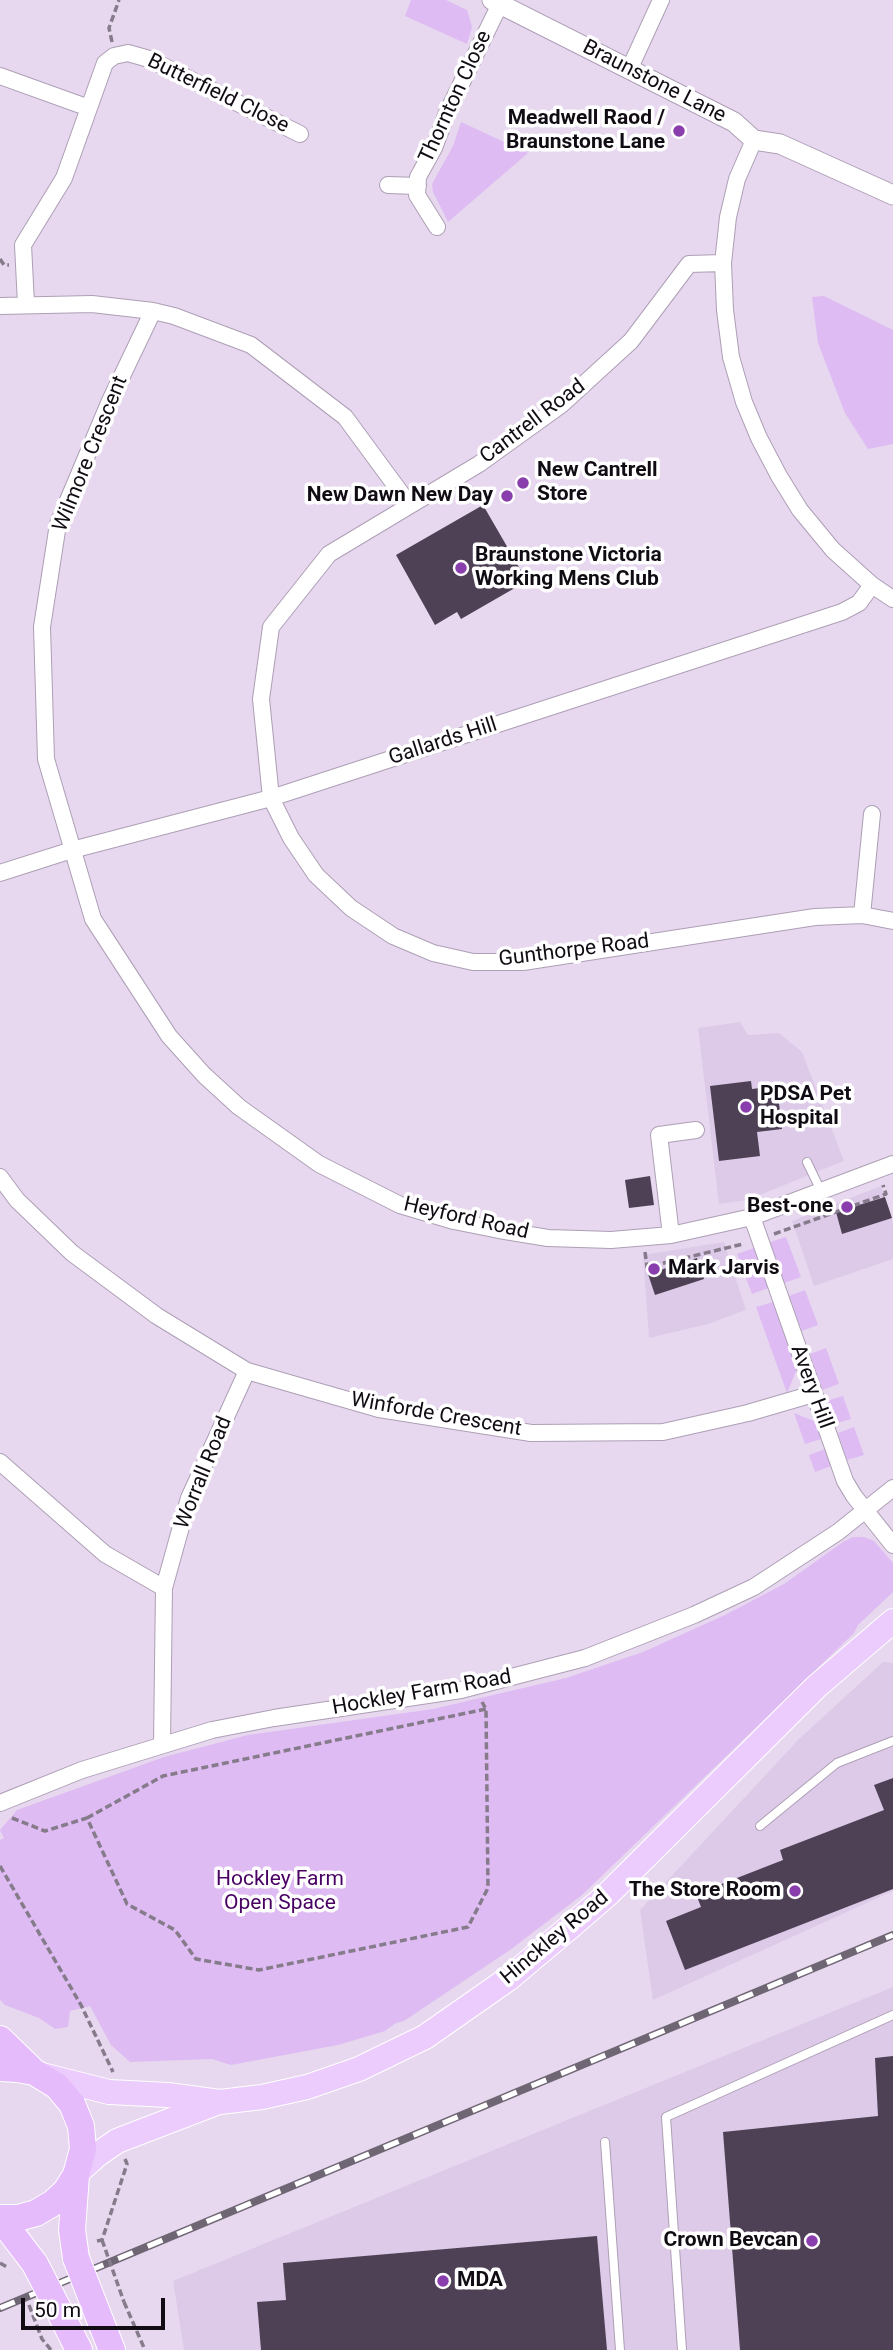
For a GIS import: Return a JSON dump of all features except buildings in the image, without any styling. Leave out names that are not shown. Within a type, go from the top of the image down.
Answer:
[{"type":"highway","points":[[0,2039],[36,2073],[57,2086],[72,2104],[81,2126],[83,2149],[77,2173],[72,2230],[76,2259],[112,2350]]},
{"type":"highway","points":[[0,2068],[17,2068],[36,2073]]},
{"type":"highway","points":[[0,2218],[18,2218],[36,2213],[66,2191],[77,2173]]},
{"type":"highway","points":[[0,2218],[35,2264],[74,2340]]},
{"type":"main road","name":"Hinckley Road","points":[[36,2073],[109,2092],[122,2084],[168,2095],[220,2102],[262,2098],[307,2087],[359,2068],[425,2037],[468,2009],[540,1953],[608,1894],[816,1687],[893,1621]]},
{"type":"main road","name":"Hinckley Road","points":[[77,2173],[117,2141],[220,2102]]},
{"type":"street","points":[[629,70],[661,0]]},
{"type":"street","name":"Braunstone Lane","points":[[496,2],[734,122],[754,140],[779,144],[893,195]]},
{"type":"street","name":"Thornton Close","points":[[437,227],[418,195],[418,177],[434,148],[496,2]]},
{"type":"street","name":"Butterfield Close","points":[[114,56],[128,53],[149,59],[300,134]]},
{"type":"street","points":[[26,304],[23,245],[64,178],[105,62],[114,56]]},
{"type":"street","points":[[0,76],[89,108]]},
{"type":"street","points":[[754,140],[737,179],[728,218],[723,263],[731,357],[744,402],[759,438],[800,510],[833,550],[872,585],[893,599]]},
{"type":"street","points":[[388,185],[418,186]]},
{"type":"street","name":"Cantrell Road","points":[[271,798],[261,699],[271,627],[329,554],[479,464],[561,405],[631,341],[689,264],[723,263]]},
{"type":"street","points":[[0,306],[92,304],[153,311],[174,316],[251,345],[345,418],[409,504]]},
{"type":"street","name":"Wilmore Crescent","points":[[72,850],[46,759],[42,627],[58,524],[108,403],[153,311]]},
{"type":"street","name":"Gallards Hill","points":[[0,873],[72,850],[271,798],[842,612],[859,603],[872,585]]},
{"type":"street","name":"Gunthorpe Road","points":[[271,798],[291,838],[316,875],[351,908],[393,936],[433,953],[473,962],[523,962],[815,917],[862,915],[893,921]]},
{"type":"street","points":[[862,915],[872,814]]},
{"type":"street","name":"Heyford Road","points":[[72,850],[93,919],[169,1035],[204,1075],[239,1107],[319,1164],[400,1205],[487,1228],[548,1238],[611,1240],[671,1235],[752,1217],[893,1164]]},
{"type":"street","points":[[671,1235],[659,1136],[696,1130]]},
{"type":"street","name":"Winforde Crescent","points":[[0,1178],[17,1200],[72,1253],[157,1316],[247,1371],[379,1409],[531,1433],[663,1432],[748,1413],[813,1394]]},
{"type":"street","name":"Avery Hill","points":[[752,1217],[845,1481],[893,1545]]},
{"type":"street","name":"Worrall Road","points":[[162,1744],[164,1588],[189,1498],[247,1371]]},
{"type":"street","points":[[0,1462],[105,1554],[164,1588]]},
{"type":"street","name":"Hockley Farm Road","points":[[4,1809],[82,1770],[162,1744],[274,1718],[475,1687],[585,1658],[754,1587],[804,1556],[893,1488]]},
{"type":"lane","points":[[807,1162],[821,1191]]},
{"type":"lane","points":[[760,1826],[837,1763],[893,1741]]},
{"type":"lane","points":[[682,2350],[666,2117],[893,2015]]},
{"type":"lane","points":[[605,2142],[620,2350]]},
{"type":"path","points":[[114,56],[109,28],[119,0]]},
{"type":"path","points":[[883,1184],[886,1192]]},
{"type":"path","points":[[645,1255],[646,1264]]},
{"type":"path","points":[[87,1818],[127,1904],[175,1930],[196,1959],[259,1970],[468,1927],[488,1888],[486,1709],[475,1687]]},
{"type":"path","points":[[4,1809],[45,1831],[87,1818],[163,1776],[486,1709]]},
{"type":"path","points":[[0,1866],[81,2005],[122,2084]]},
{"type":"path","points":[[104,2073],[122,2084]]},
{"type":"path","points":[[117,2141],[127,2164],[102,2240],[145,2350]]},
{"type":"path","points":[[37,2326],[42,2339],[51,2350]]},
{"type":"shaded area","points":[[740,1022],[748,1035],[779,1033],[802,1052],[844,1161],[747,1200],[719,1204],[698,1028]]},
{"type":"shaded area","points":[[881,1186],[893,1224],[893,1259],[814,1286],[792,1221]]},
{"type":"shaded area","points":[[724,1242],[746,1310],[708,1324],[649,1338],[643,1255]]},
{"type":"shaded area","points":[[883,1662],[893,1663],[893,1891],[653,2000],[640,1910],[799,1739]]},
{"type":"shaded area","points":[[893,1987],[893,2350],[184,2350],[173,2281]]},
{"type":"green space","points":[[411,0],[446,0],[467,10],[472,27],[467,44],[405,16]]},
{"type":"green space","points":[[461,122],[528,153],[448,222],[433,192],[432,184],[453,146]]},
{"type":"green space","points":[[824,296],[893,330],[893,444],[868,449],[845,413],[818,343],[812,297]]},
{"type":"green space","points":[[786,1237],[801,1277],[784,1283],[770,1242]]},
{"type":"green space","points":[[754,1248],[768,1288],[752,1294],[737,1254]]},
{"type":"green space","points":[[805,1290],[818,1325],[802,1331],[789,1296]]},
{"type":"green space","points":[[773,1302],[797,1369],[787,1393],[756,1307]]},
{"type":"green space","points":[[826,1348],[839,1384],[822,1390],[810,1354]]},
{"type":"green space","points":[[843,1396],[851,1419],[834,1424],[826,1401]]},
{"type":"green space","points":[[794,1413],[816,1422],[821,1439],[805,1444]]},
{"type":"green space","points":[[854,1427],[864,1455],[847,1460],[838,1433]]},
{"type":"green space","points":[[825,1449],[831,1466],[815,1472],[809,1455]]},
{"type":"green space","name":"Hockley Farm Open Space","points":[[853,1537],[874,1541],[893,1563],[893,1592],[858,1625],[854,1633],[582,1895],[510,1950],[404,2021],[385,2031],[338,2045],[231,2065],[212,2059],[130,2062],[111,2045],[90,2006],[70,2011],[68,2027],[55,2029],[39,2018],[5,2005],[0,2000],[0,1840],[4,1838],[0,1830],[17,1810],[164,1757],[248,1735],[433,1709],[566,1678],[643,1652],[725,1615],[784,1584]]},
{"type":"railway","points":[[0,2308],[893,1935]]},
{"type":"place","name":"Meadwell Raod / Braunstone Lane","points":[[679,131]]},
{"type":"place","name":"New Cantrell Store","points":[[523,483]]},
{"type":"place","name":"New Dawn New Day","points":[[507,496]]},
{"type":"place","name":"Braunstone Victoria Working Mens Club","points":[[461,568]]},
{"type":"place","name":"PDSA Pet Hospital","points":[[746,1107]]},
{"type":"place","name":"Best-one","points":[[847,1207]]},
{"type":"place","name":"Mark Jarvis","points":[[654,1269]]},
{"type":"place","name":"The Store Room","points":[[795,1891]]},
{"type":"place","name":"Crown Bevcan","points":[[812,2241]]},
{"type":"place","name":"MDA","points":[[443,2281]]}]
